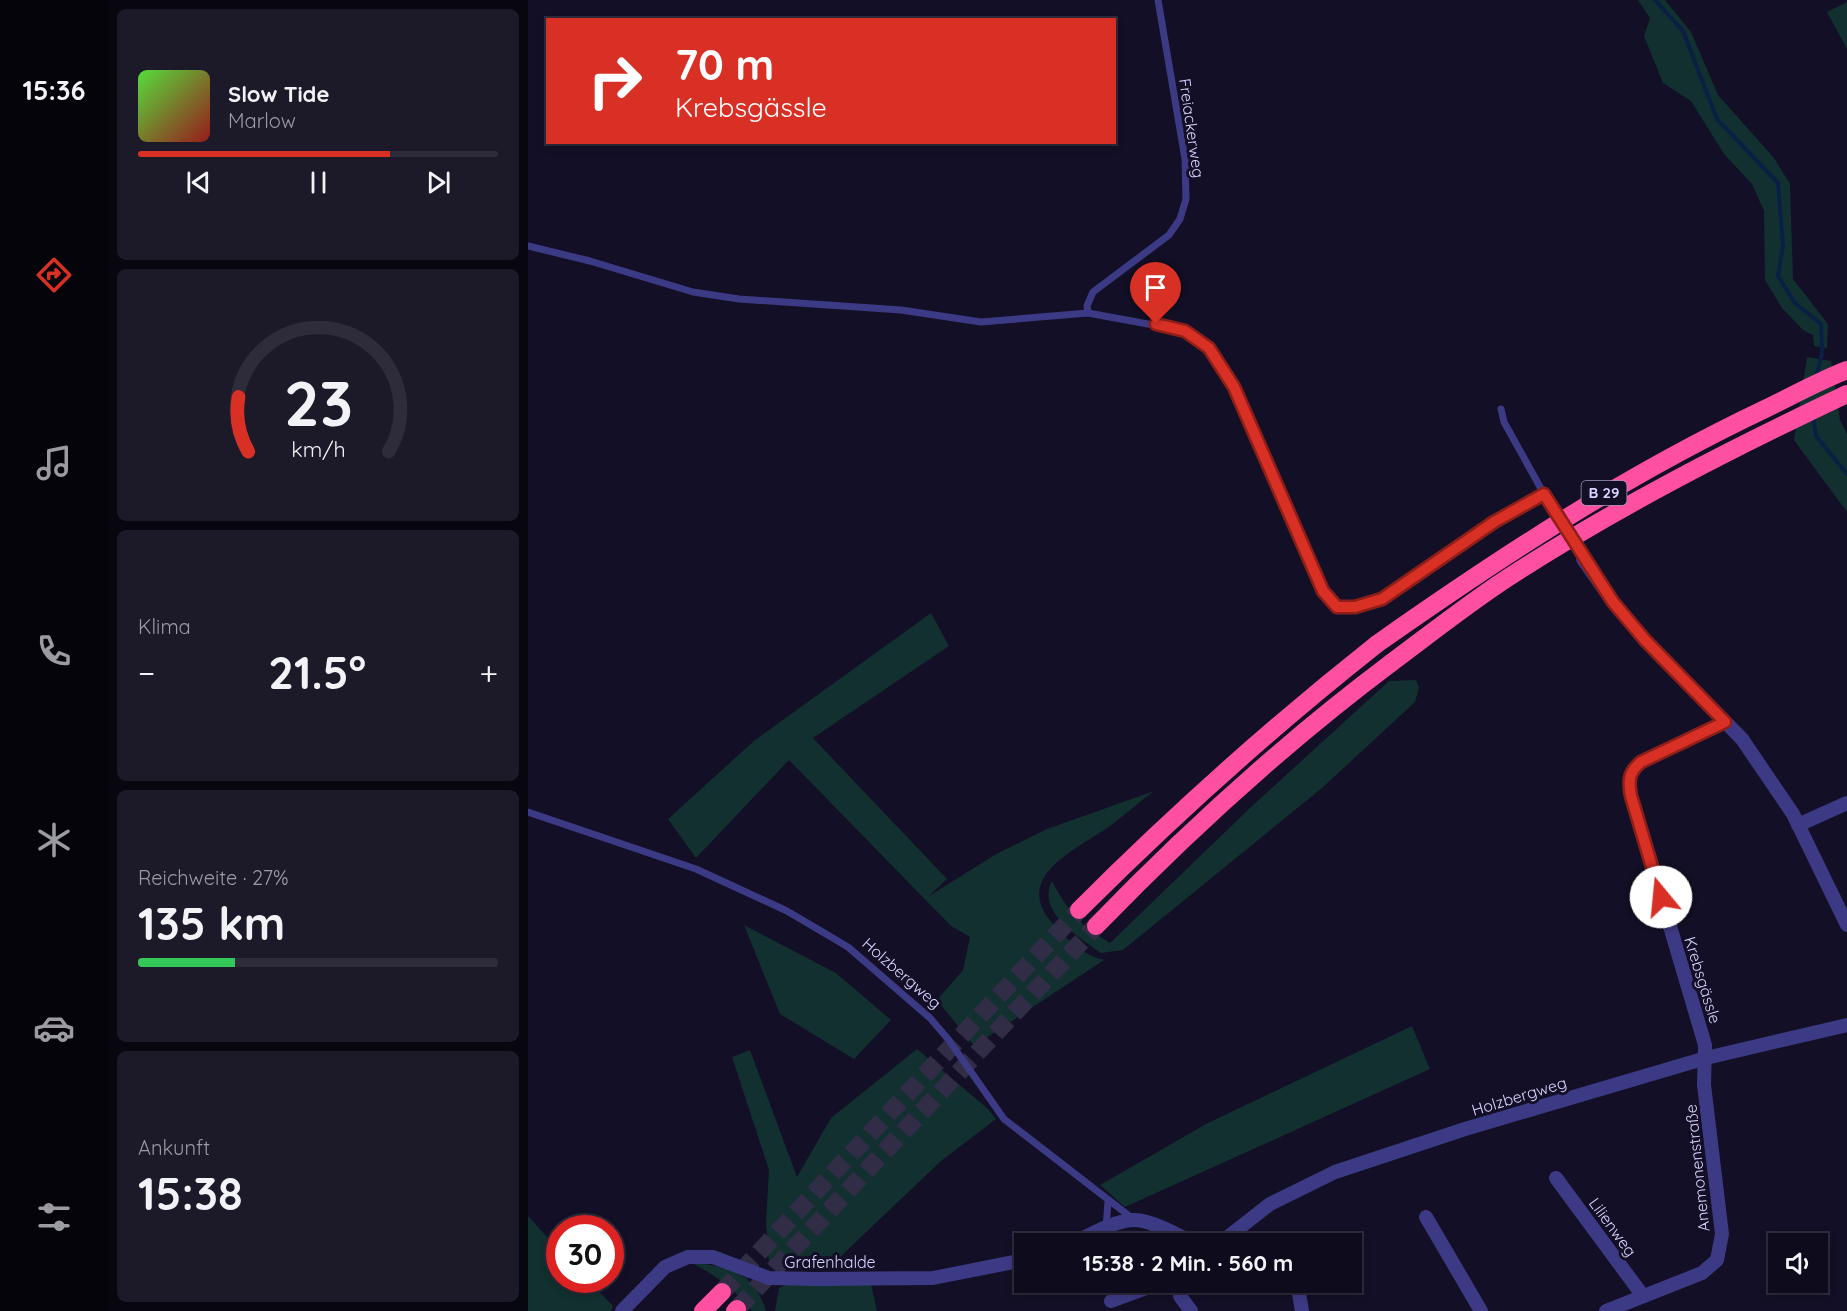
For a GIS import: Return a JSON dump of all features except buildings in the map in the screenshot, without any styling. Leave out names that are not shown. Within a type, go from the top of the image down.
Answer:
[{"type":"highway","name":"B 29","points":[[1079,910],[1158,831],[1287,715],[1377,644],[1494,561],[1602,494],[1725,428],[1847,370]]},
{"type":"highway","name":"B 29","points":[[1096,927],[1177,842],[1314,720],[1508,578],[1612,513],[1738,445],[1847,394]]},
{"type":"highway","points":[[703,1311],[722,1292]]},
{"type":"street","points":[[1583,559],[1613,602],[1645,640],[1742,739],[1798,825],[1847,925]]},
{"type":"street","name":"Krebsgässle","points":[[1641,762],[1725,722]]},
{"type":"street","points":[[1798,825],[1847,803]]},
{"type":"street","name":"Krebsgässle","points":[[1649,855],[1705,1045],[1706,1058]]},
{"type":"street","name":"Holzbergweg","points":[[1233,1233],[1270,1204],[1335,1172],[1465,1129],[1706,1058],[1847,1025]]},
{"type":"street","name":"Anemonenstraße","points":[[1606,1311],[1702,1273],[1717,1260],[1722,1234],[1704,1085],[1706,1058]]},
{"type":"street","name":"Lilienweg","points":[[1556,1178],[1643,1296]]},
{"type":"street","points":[[1426,1217],[1481,1311]]},
{"type":"street","points":[[1095,1233],[1134,1220]]},
{"type":"street","name":"Holzbergweg","points":[[1134,1220],[1173,1233]]},
{"type":"street","name":"Grafenhalde","points":[[622,1311],[665,1267],[688,1257],[712,1257],[770,1278],[815,1279],[933,1278],[1014,1262]]},
{"type":"street","points":[[1111,1301],[1133,1293]]},
{"type":"street","points":[[1180,1293],[1191,1311]]},
{"type":"street","points":[[1299,1293],[1302,1311]]},
{"type":"lane","name":"Freiackerweg","points":[[1088,313],[1087,306],[1093,292],[1169,235],[1180,219],[1186,199],[1185,159],[1158,0]]},
{"type":"lane","points":[[528,246],[590,261],[693,292],[739,299],[901,310],[981,322],[1088,313],[1185,331],[1209,348],[1234,387],[1323,591],[1337,607],[1355,607],[1382,599],[1494,522],[1544,494]]},
{"type":"lane","points":[[1501,409],[1504,422],[1583,559]]},
{"type":"lane","name":"Krebsgässle","points":[[1641,762],[1632,770],[1629,783],[1649,855]]},
{"type":"lane","name":"Holzbergweg","points":[[528,812],[696,869],[787,911],[848,947],[936,1025],[1004,1119],[1134,1220]]},
{"type":"lane","points":[[1106,1228],[1108,1202]]},
{"type":"green space","points":[[1638,0],[1665,0],[1691,32],[1718,95],[1774,158],[1790,184],[1793,279],[1828,324],[1827,348],[1814,346],[1813,335],[1803,330],[1782,308],[1765,280],[1764,211],[1752,184],[1724,154],[1691,101],[1663,83],[1644,36],[1650,18]]},
{"type":"green space","points":[[1847,2],[1847,49],[1827,12]]},
{"type":"green space","points":[[1807,357],[1831,361],[1840,420],[1847,434],[1847,512],[1794,440]]},
{"type":"green space","points":[[931,613],[949,646],[813,738],[947,879],[929,896],[998,853],[1047,829],[1154,791],[1113,824],[1063,857],[1042,881],[1039,895],[1043,910],[1056,927],[1083,951],[1104,960],[974,1046],[937,1000],[963,970],[970,937],[951,926],[789,760],[696,858],[668,819],[755,740]]},
{"type":"green space","points":[[1416,680],[1419,688],[1415,702],[1322,788],[1123,950],[1101,953],[1062,923],[1055,913],[1050,903],[1049,892],[1052,881],[1076,917],[1090,930],[1110,943],[1251,807],[1389,681]]},
{"type":"green space","points":[[744,925],[836,973],[891,1020],[854,1059],[780,1014]]},
{"type":"green space","points":[[1412,1026],[1430,1069],[1125,1207],[1100,1185],[1208,1123]]},
{"type":"green space","points":[[917,1049],[987,1108],[996,1119],[941,1161],[839,1258],[816,1268],[785,1270],[769,1266],[766,1222],[769,1170],[732,1057],[750,1050],[797,1177],[831,1118]]},
{"type":"green space","points":[[528,1216],[546,1236],[546,1293],[600,1293],[613,1306],[611,1311],[528,1311]]},
{"type":"green space","points":[[690,1262],[717,1266],[738,1273],[755,1287],[766,1311],[752,1311],[724,1283]]},
{"type":"green space","points":[[871,1284],[877,1311],[775,1311],[779,1288],[786,1285]]},
{"type":"waterway","points":[[1655,0],[1683,31],[1717,119],[1778,183],[1783,246],[1778,276],[1795,303],[1821,324],[1822,354],[1816,377]]},
{"type":"waterway","points":[[1813,416],[1816,436],[1847,474]]},
{"type":"tunnel","points":[[722,1292],[1079,910]]},
{"type":"tunnel","points":[[737,1309],[1096,926]]},
{"type":"route","points":[[1156,324],[1185,331],[1209,348],[1234,387],[1323,591],[1337,607],[1355,607],[1382,599],[1494,522],[1544,494],[1583,559],[1613,602],[1645,640],[1725,722],[1641,762],[1632,770],[1629,783],[1631,796],[1661,897]]}]
